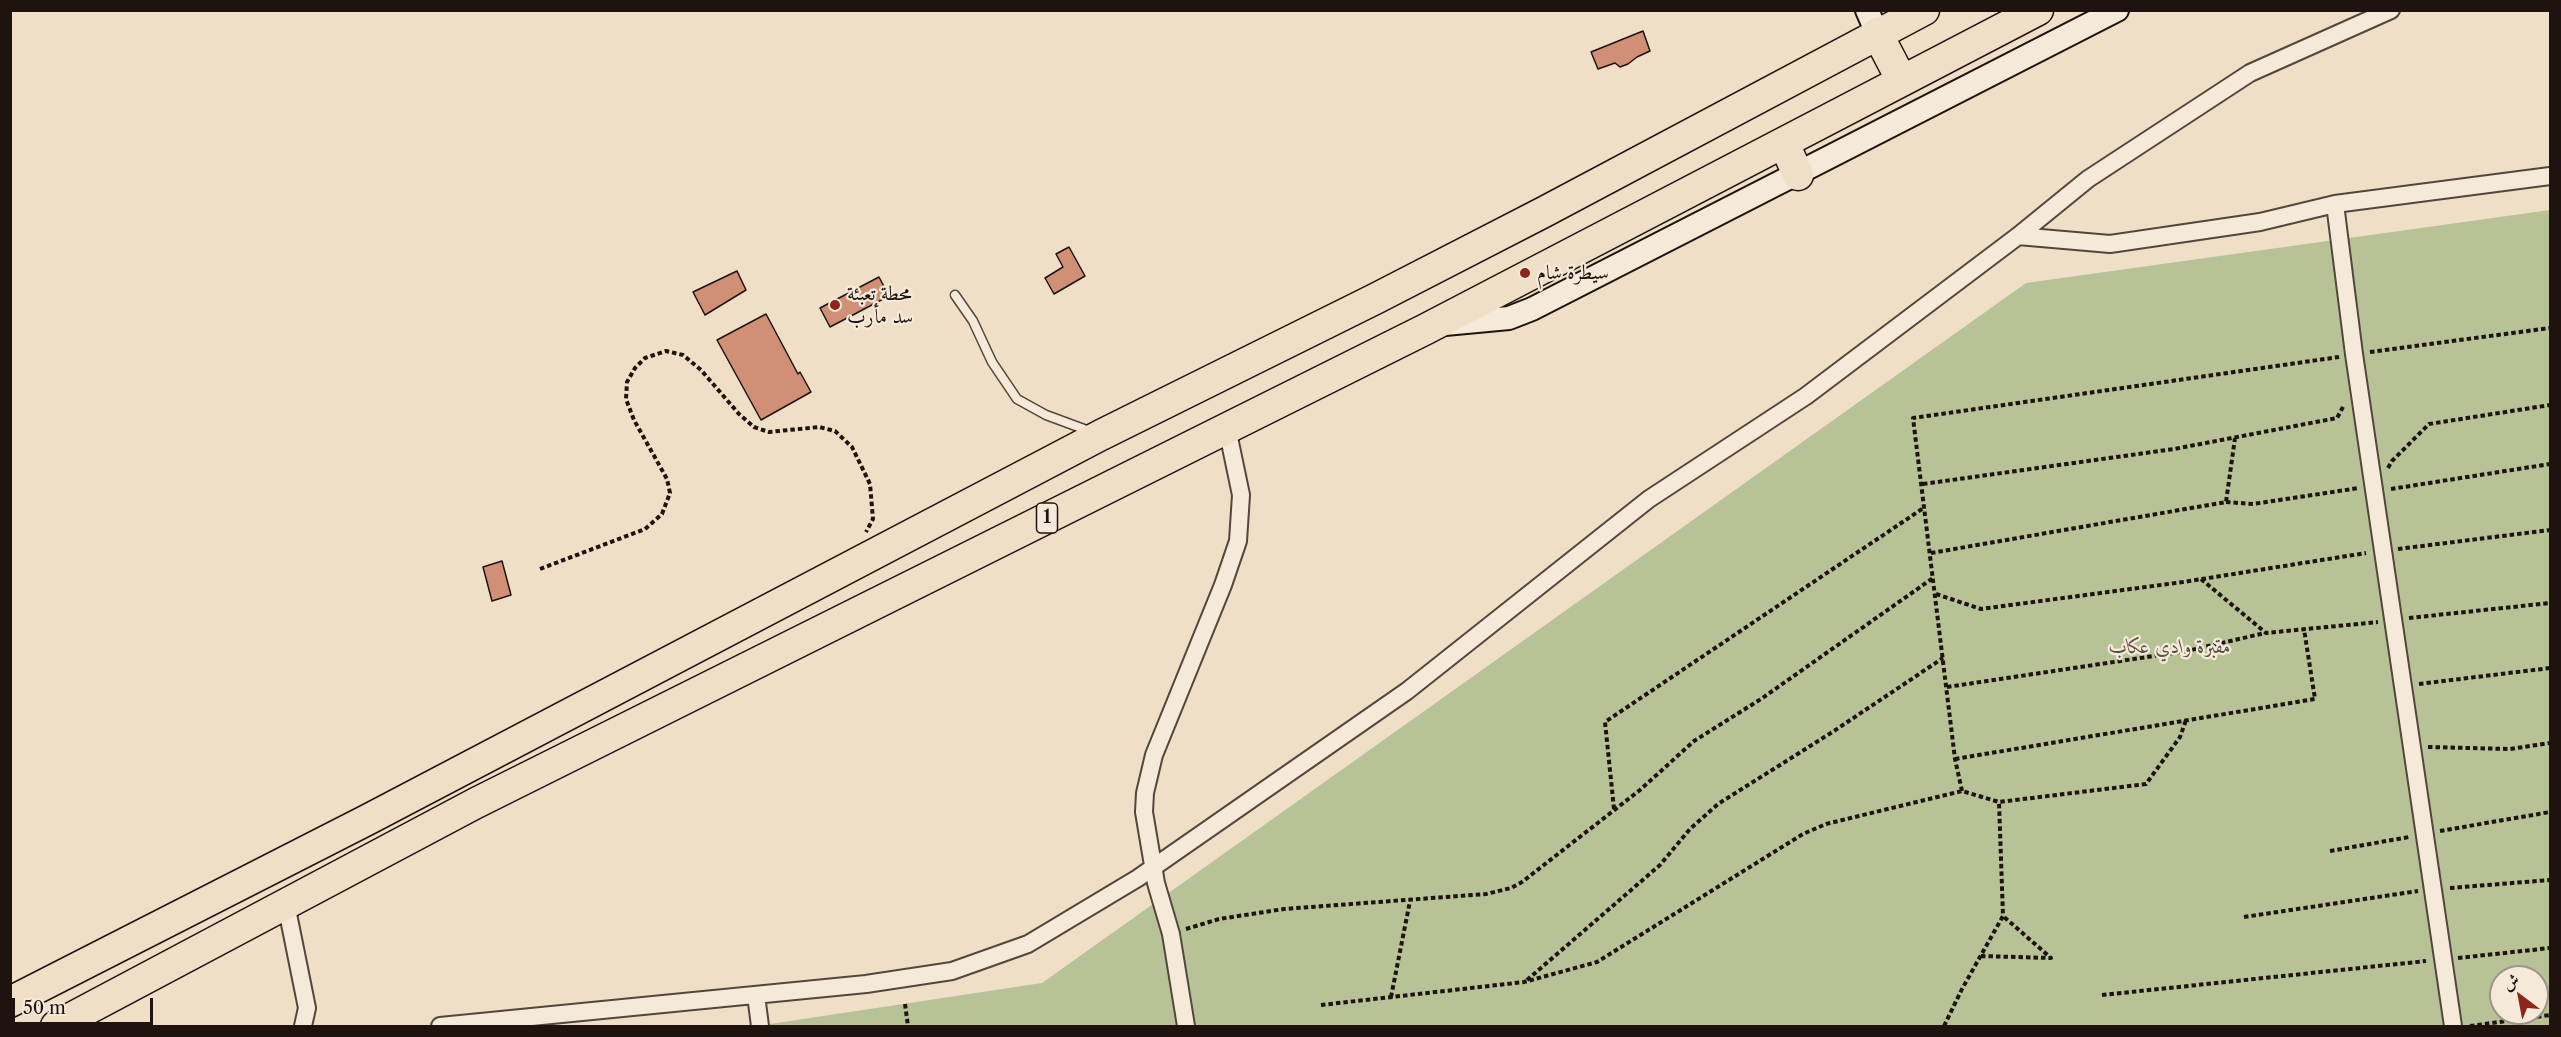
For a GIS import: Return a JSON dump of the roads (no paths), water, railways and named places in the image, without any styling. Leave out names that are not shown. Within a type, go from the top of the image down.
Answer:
[{"type":"highway","points":[[10,1002],[367,820],[1101,435],[1544,212],[1872,22],[1924,10]]},
{"type":"highway","name":"1","points":[[56,1026],[486,797],[1426,329],[2038,10]]},
{"type":"highway","points":[[1872,22],[1902,81]]},
{"type":"highway","points":[[1784,142],[1798,175]]},
{"type":"main road","points":[[1426,329],[1456,322],[1509,318],[1532,309],[2117,10]]},
{"type":"street","points":[[440,1026],[866,984],[952,971],[1028,944],[1153,867],[1407,691],[1649,499],[1806,396],[2018,236],[2088,179],[2250,73],[2391,10]]},
{"type":"street","points":[[2018,236],[2110,244],[2260,222],[2335,204],[2550,176]]},
{"type":"street","points":[[2335,204],[2354,354],[2453,1026]]},
{"type":"street","points":[[1186,1026],[1171,933],[1159,900],[1144,812],[1148,774],[1228,574],[1238,541],[1241,495],[1227,428]]},
{"type":"street","points":[[286,904],[307,1008],[303,1026]]},
{"type":"street","points":[[756,995],[760,1026]]},
{"type":"lane","points":[[956,296],[973,321],[992,362],[1017,399],[1046,416],[1101,435]]},
{"type":"place","name":"سيطرة شام","points":[[1525,273]]},
{"type":"place","name":"محطة تعبئة سد مأرب","points":[[835,305]]},
{"type":"park label","name":"مقبرة وادي عكاب","points":[[2170,647]]}]
